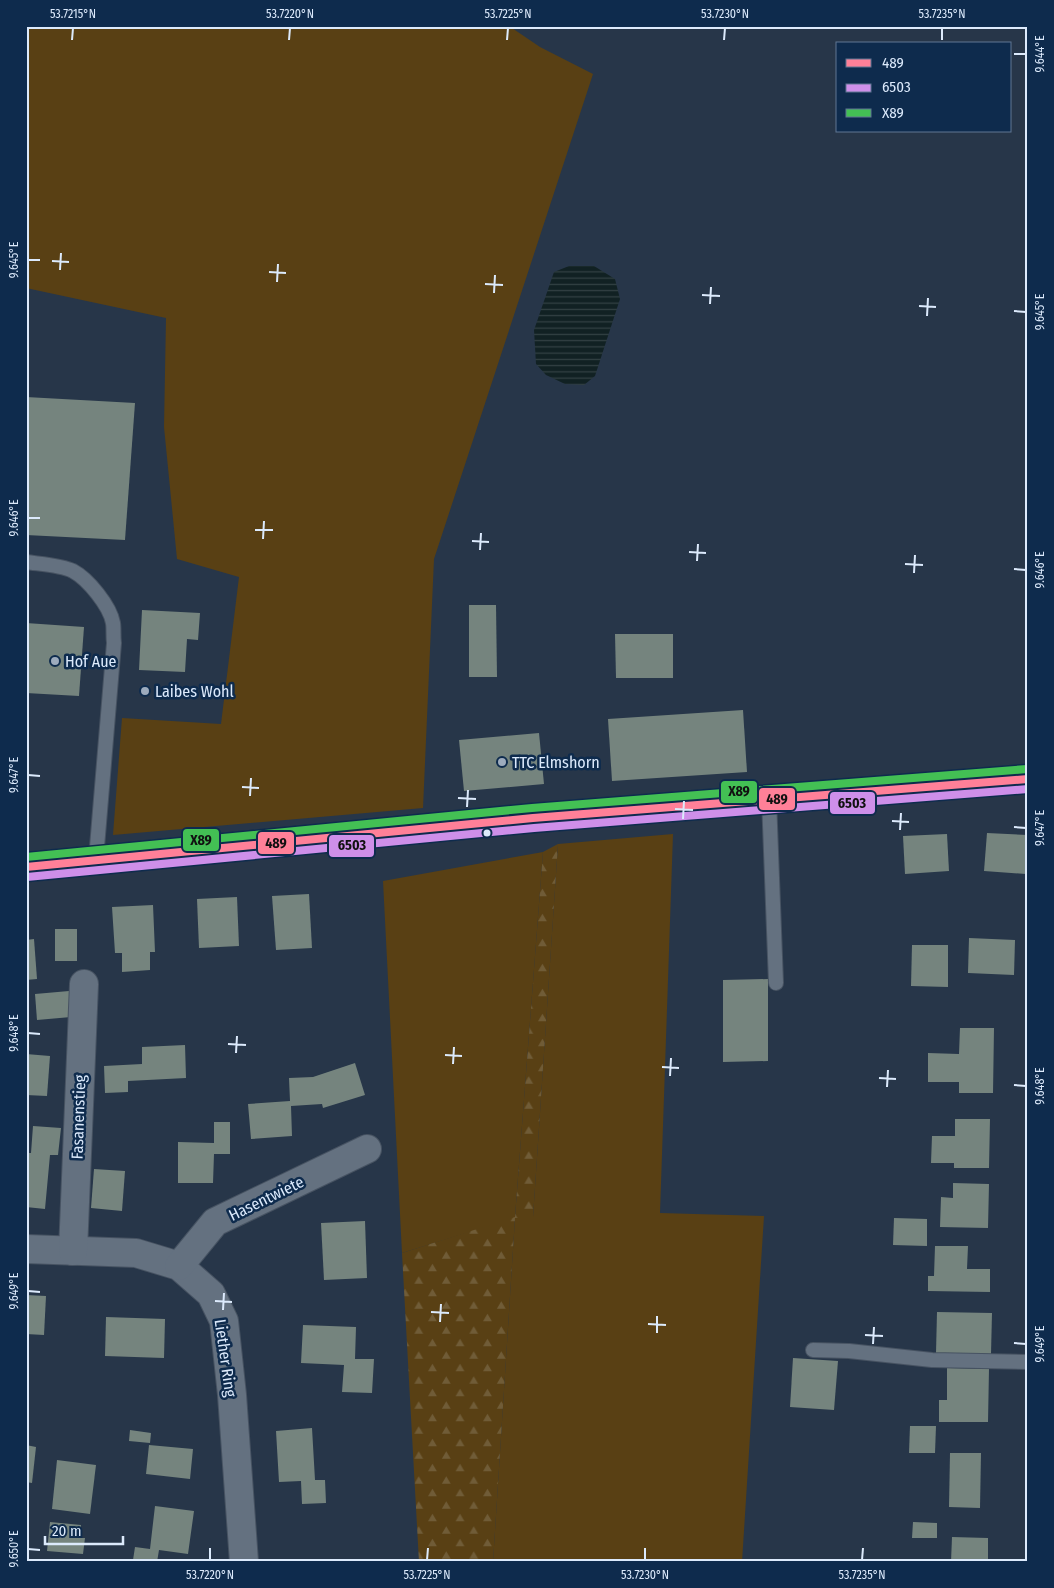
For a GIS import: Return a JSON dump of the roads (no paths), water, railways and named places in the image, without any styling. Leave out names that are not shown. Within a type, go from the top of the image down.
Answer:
[{"type":"main road","points":[[26,867],[543,817],[1028,779]]},
{"type":"street","name":"Fasanenstieg","points":[[72,1250],[84,984]]},
{"type":"street","name":"Hasentwiete","points":[[179,1266],[215,1222],[368,1149]]},
{"type":"street","name":"Liether Ring","points":[[26,1249],[136,1253],[179,1266],[211,1294],[224,1321],[232,1394],[244,1562]]},
{"type":"lane","points":[[26,562],[72,571],[86,581],[100,598],[107,607],[113,622],[114,643],[96,859]]},
{"type":"lane","points":[[769,799],[776,983]]},
{"type":"lane","points":[[813,1350],[849,1351],[932,1360],[1028,1362]]},
{"type":"place","name":"Hof Aue","points":[[55,661]]},
{"type":"place","name":"Laibes Wohl","points":[[145,691]]},
{"type":"place","name":"TTC Elmshorn","points":[[502,762]]}]
